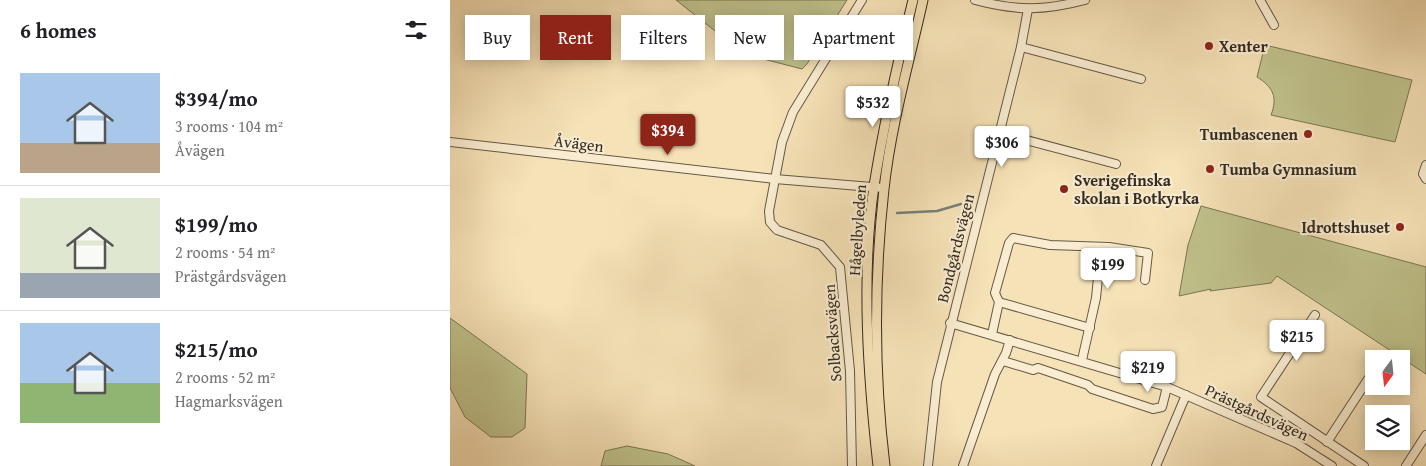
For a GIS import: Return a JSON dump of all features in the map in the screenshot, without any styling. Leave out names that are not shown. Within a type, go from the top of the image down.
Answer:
[{"type":"main road","name":"Hågelbyleden","points":[[878,466],[868,331],[869,262],[874,187],[894,80],[913,0]]},
{"type":"main road","name":"Hågelbyleden","points":[[885,466],[877,329],[878,264],[884,188],[902,88],[923,0]]},
{"type":"street","points":[[775,179],[782,142],[793,112],[862,0]]},
{"type":"street","points":[[975,0],[1002,7],[1028,10],[1056,8],[1085,0]]},
{"type":"street","points":[[1260,0],[1274,25]]},
{"type":"street","name":"Bondgårdsvägen","points":[[928,466],[937,382],[950,323],[1021,47],[1028,10]]},
{"type":"street","points":[[1021,47],[1141,79]]},
{"type":"street","points":[[1000,132],[1116,164]]},
{"type":"street","name":"Åvägen","points":[[450,142],[775,179],[884,188]]},
{"type":"street","points":[[1426,164],[1424,174],[1426,179]]},
{"type":"street","name":"Solbacksvägen","points":[[775,179],[769,211],[770,222],[782,233],[821,245],[840,267],[850,372],[852,466]]},
{"type":"street","points":[[992,334],[1000,302],[995,293],[1009,243],[1013,238],[1050,246],[1101,248],[1148,253],[1145,280]]},
{"type":"street","points":[[1082,360],[1096,298],[1101,248]]},
{"type":"street","points":[[1000,302],[1090,328]]},
{"type":"street","points":[[1315,315],[1261,397],[1364,466]]},
{"type":"street","name":"Prästgårdsvägen","points":[[950,323],[1082,360],[1167,387],[1296,443],[1332,466]]},
{"type":"street","points":[[963,466],[995,374],[1003,361],[1010,340]]},
{"type":"street","points":[[1003,361],[1033,370],[1038,368],[1088,384],[1092,389],[1153,409],[1162,407],[1167,387]]},
{"type":"street","points":[[1327,442],[1365,384]]},
{"type":"street","points":[[1156,466],[1186,396]]},
{"type":"street","points":[[1406,466],[1426,435]]},
{"type":"green space","points":[[676,0],[847,0],[838,15],[794,15],[794,60],[810,60],[802,69],[767,60],[784,60],[784,15],[715,15],[715,31],[705,23],[705,15],[695,15]]},
{"type":"green space","points":[[1265,45],[1412,80],[1395,142],[1271,115],[1274,103],[1273,93],[1257,77]]},
{"type":"green space","points":[[1201,206],[1426,267],[1426,374],[1410,363],[1410,350],[1390,350],[1277,276],[1271,283],[1210,291],[1211,289],[1179,296],[1188,245]]},
{"type":"green space","points":[[450,318],[527,374],[525,428],[512,437],[491,437],[465,417],[450,388]]},
{"type":"green space","points":[[627,446],[668,454],[695,466],[601,466],[605,451]]},
{"type":"waterway","points":[[897,213],[937,211],[961,204]]},
{"type":"place","name":"Xenter","points":[[1209,46]]},
{"type":"place","name":"Tumbascenen","points":[[1308,134]]},
{"type":"place","name":"Tumba Gymnasium","points":[[1210,169]]},
{"type":"place","name":"Sverigefinska skolan i Botkyrka","points":[[1064,189]]},
{"type":"place","name":"Idrottshuset","points":[[1400,227]]}]
